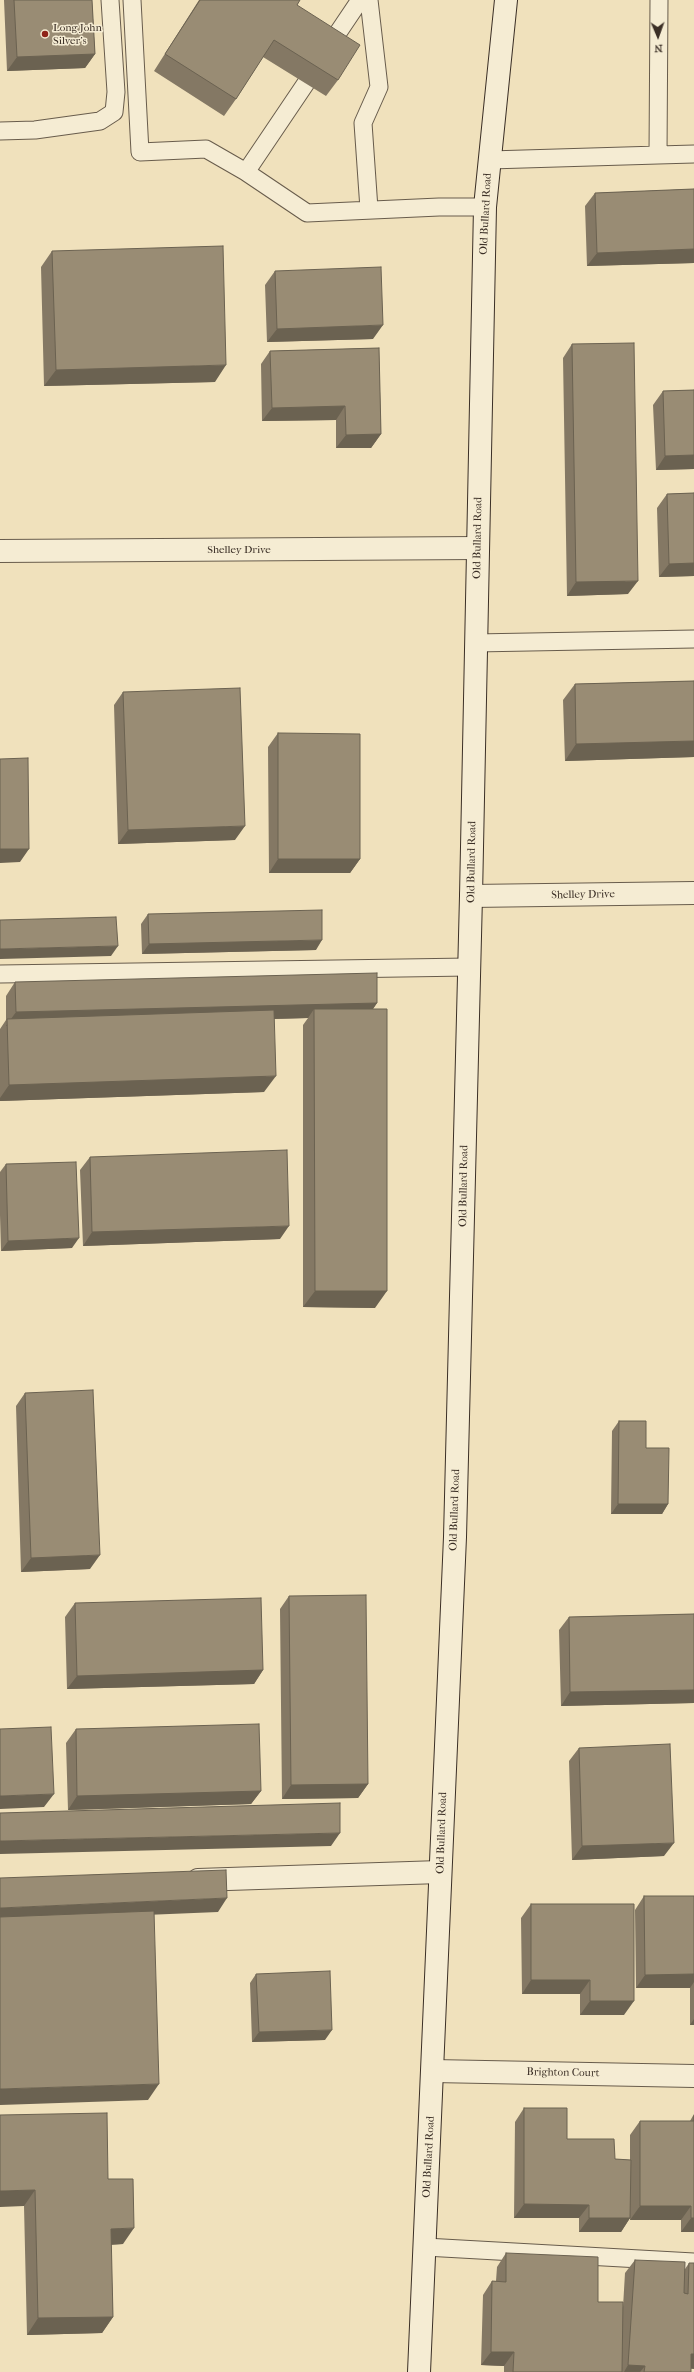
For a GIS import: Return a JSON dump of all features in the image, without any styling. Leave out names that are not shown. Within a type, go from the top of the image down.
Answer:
[{"type":"street","name":"Old Bullard Road","points":[[419,2372],[455,1537],[471,896],[485,207],[506,0]]},
{"type":"street","name":"Shelley Drive","points":[[0,551],[478,548]]},
{"type":"street","name":"Shelley Drive","points":[[471,896],[694,894]]},
{"type":"street","points":[[175,1881],[440,1872]]},
{"type":"street","name":"Brighton Court","points":[[433,2071],[694,2076]]},
{"type":"lane","points":[[0,131],[35,130],[100,121],[114,112],[116,92],[110,0]]},
{"type":"lane","points":[[132,0],[140,152],[206,149],[246,172],[307,213],[369,209],[485,207]]},
{"type":"lane","points":[[327,49],[360,0]]},
{"type":"lane","points":[[369,0],[380,87],[363,123],[369,209]]},
{"type":"lane","points":[[658,155],[659,0]]},
{"type":"lane","points":[[246,172],[306,83]]},
{"type":"lane","points":[[490,160],[694,154]]},
{"type":"lane","points":[[475,643],[694,639]]},
{"type":"lane","points":[[0,974],[469,967]]},
{"type":"lane","points":[[425,2247],[694,2262]]},
{"type":"building","name":"Long John Silver's","points":[[14,0],[92,0],[95,54],[17,57]]},
{"type":"building","points":[[200,0],[300,0],[297,5],[360,45],[338,80],[274,40],[236,99],[165,54]]},
{"type":"building","points":[[694,189],[694,249],[597,253],[595,193]]},
{"type":"building","points":[[223,246],[226,365],[56,370],[52,251]]},
{"type":"building","points":[[381,267],[383,325],[277,329],[275,271]]},
{"type":"building","points":[[634,343],[638,581],[576,582],[572,344]]},
{"type":"building","points":[[379,348],[381,434],[346,435],[345,406],[272,408],[270,351]]},
{"type":"building","points":[[694,390],[694,455],[665,456],[663,391]]},
{"type":"building","points":[[694,493],[694,563],[669,564],[667,494]]},
{"type":"building","points":[[694,681],[694,741],[576,744],[575,684]]},
{"type":"building","points":[[240,688],[245,826],[128,830],[123,692]]},
{"type":"building","points":[[278,733],[360,734],[360,859],[278,859]]},
{"type":"building","points":[[28,758],[29,849],[0,849],[0,759]]},
{"type":"building","points":[[322,910],[322,940],[149,944],[148,914]]},
{"type":"building","points":[[116,917],[118,946],[0,949],[0,920]]},
{"type":"building","points":[[377,973],[377,1003],[16,1012],[15,982]]},
{"type":"building","points":[[314,1009],[387,1009],[387,1291],[315,1291]]},
{"type":"building","points":[[274,1010],[276,1076],[9,1085],[7,1019]]},
{"type":"building","points":[[287,1150],[289,1226],[92,1232],[90,1157]]},
{"type":"building","points":[[76,1162],[79,1238],[8,1241],[6,1164]]},
{"type":"building","points":[[93,1390],[100,1555],[31,1558],[25,1393]]},
{"type":"building","points":[[619,1421],[646,1421],[646,1448],[669,1448],[668,1504],[618,1504]]},
{"type":"building","points":[[366,1595],[368,1784],[291,1785],[289,1596]]},
{"type":"building","points":[[261,1598],[263,1670],[77,1676],[75,1603]]},
{"type":"building","points":[[694,1614],[694,1690],[570,1692],[569,1617]]},
{"type":"building","points":[[259,1724],[261,1791],[77,1796],[76,1729]]},
{"type":"building","points":[[51,1727],[54,1794],[0,1796],[0,1729]]},
{"type":"building","points":[[670,1744],[674,1843],[582,1846],[579,1748]]},
{"type":"building","points":[[340,1803],[340,1833],[0,1841],[0,1813]]},
{"type":"building","points":[[226,1870],[227,1898],[0,1908],[0,1878]]},
{"type":"building","points":[[644,1896],[694,1896],[694,1974],[645,1975]]},
{"type":"building","points":[[531,1904],[634,1904],[634,2001],[590,2001],[590,1980],[531,1980]]},
{"type":"building","points":[[154,1911],[159,2084],[0,2089],[0,1917]]},
{"type":"building","points":[[330,1971],[332,2030],[259,2032],[256,1974]]},
{"type":"building","points":[[524,2108],[567,2108],[567,2139],[614,2139],[615,2159],[631,2160],[630,2218],[589,2218],[589,2205],[524,2204]]},
{"type":"building","points":[[107,2113],[108,2179],[133,2179],[134,2228],[111,2229],[113,2317],[38,2318],[35,2190],[0,2191],[0,2115]]},
{"type":"building","points":[[640,2121],[694,2121],[694,2218],[691,2218],[691,2206],[640,2206]]},
{"type":"building","points":[[506,2253],[598,2257],[598,2302],[623,2302],[622,2372],[513,2372],[514,2352],[491,2352],[492,2281],[506,2282]]},
{"type":"building","points":[[635,2260],[685,2262],[684,2293],[688,2294],[689,2263],[694,2263],[694,2354],[691,2354],[691,2372],[644,2372],[645,2366],[628,2365]]},
{"type":"place","name":"Long John Silver's","points":[[45,34]]}]
